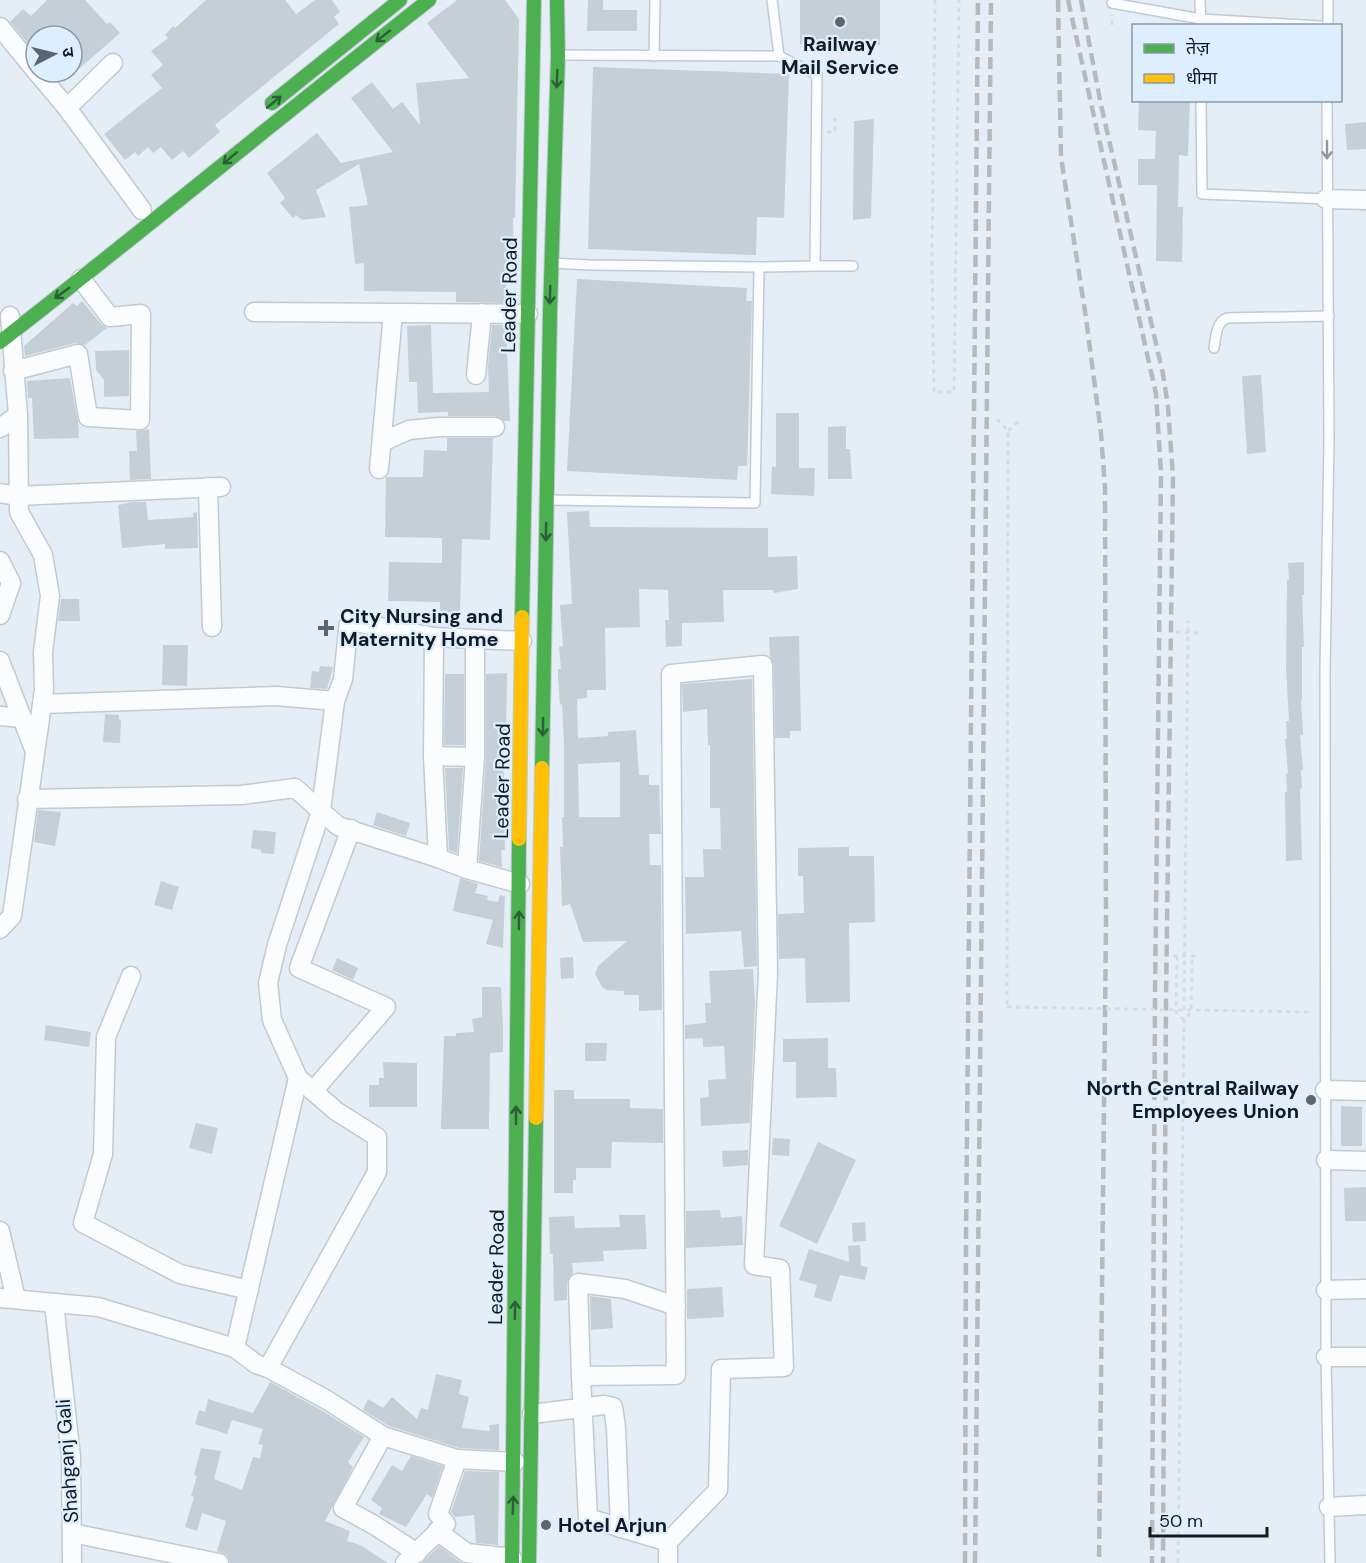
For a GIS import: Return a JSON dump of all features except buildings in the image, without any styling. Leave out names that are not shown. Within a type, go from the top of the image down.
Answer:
[{"type":"main road","points":[[260,113],[400,0]]},
{"type":"main road","points":[[8,325],[81,279],[149,226],[263,130],[429,0]]},
{"type":"main road","name":"Leader Road","points":[[518,1561],[513,1436],[516,1289],[516,1048],[534,0]]},
{"type":"main road","name":"Leader Road","points":[[518,1561],[532,1414],[551,263],[558,55],[557,0]]},
{"type":"main road","points":[[54,282],[90,254]]},
{"type":"street","points":[[0,27],[24,56]]},
{"type":"street","points":[[67,108],[113,63]]},
{"type":"street","points":[[48,84],[142,210]]},
{"type":"street","points":[[1326,199],[1366,200]]},
{"type":"street","points":[[13,371],[78,354],[88,417],[140,420],[141,314],[110,317],[81,279]]},
{"type":"street","points":[[254,312],[528,314]]},
{"type":"street","points":[[379,469],[393,313]]},
{"type":"street","points":[[476,375],[482,313]]},
{"type":"street","points":[[0,929],[12,916],[44,690],[43,652],[50,596],[43,555],[9,495],[18,415],[8,325]]},
{"type":"street","points":[[0,428],[18,415]]},
{"type":"street","points":[[382,442],[409,430],[439,427],[495,427]]},
{"type":"street","points":[[9,495],[214,487],[212,627]]},
{"type":"street","points":[[0,561],[11,584],[0,615]]},
{"type":"street","points":[[268,1368],[377,1172],[377,1137],[336,1111],[298,1078],[272,1020],[268,983],[277,945],[321,811],[335,701],[343,679],[349,621],[434,637],[522,641]]},
{"type":"street","points":[[434,637],[433,756],[438,858]]},
{"type":"street","points":[[467,869],[475,757],[476,639]]},
{"type":"street","points":[[581,1376],[676,1375],[671,674],[763,665],[768,973],[754,1265],[780,1269],[784,1367],[721,1369],[718,1491],[668,1542],[668,1563]]},
{"type":"street","points":[[2,668],[34,751]]},
{"type":"street","points":[[42,704],[276,696],[335,701]]},
{"type":"street","points":[[0,716],[22,718]]},
{"type":"street","points":[[433,756],[475,757]]},
{"type":"street","points":[[27,799],[241,795],[295,788],[338,826],[467,869],[520,884]]},
{"type":"street","points":[[313,1091],[386,1007],[299,968],[351,829]]},
{"type":"street","points":[[131,976],[106,1037],[104,1154],[83,1223],[180,1274],[249,1290]]},
{"type":"street","points":[[235,1348],[298,1078]]},
{"type":"street","points":[[1325,1090],[1366,1091]]},
{"type":"street","points":[[1326,1160],[1366,1161]]},
{"type":"street","points":[[0,1231],[8,1298],[98,1307],[235,1348],[256,1364],[268,1368],[327,1400],[383,1436],[457,1460],[515,1462]]},
{"type":"street","points":[[668,1542],[588,1518],[578,1283],[625,1289],[676,1306]]},
{"type":"street","points":[[1326,1290],[1366,1289]]},
{"type":"street","name":"Shahganj Gali","points":[[54,1303],[71,1457],[72,1563]]},
{"type":"street","points":[[1326,1357],[1366,1357]]},
{"type":"street","points":[[532,1414],[604,1405],[613,1407],[616,1427],[620,1528]]},
{"type":"street","points":[[383,1436],[343,1508],[374,1525],[411,1558],[446,1524],[438,1514],[457,1460]]},
{"type":"street","points":[[1329,1507],[1366,1505]]},
{"type":"street","points":[[437,1531],[467,1553],[518,1561]]},
{"type":"street","points":[[72,1533],[219,1563]]},
{"type":"lane","points":[[654,56],[655,0]]},
{"type":"lane","points":[[772,0],[779,56]]},
{"type":"lane","points":[[1200,0],[1201,22]]},
{"type":"lane","points":[[1328,0],[1328,24]]},
{"type":"lane","points":[[1112,3],[1201,22],[1260,24]]},
{"type":"lane","points":[[558,55],[779,56],[817,75],[816,266]]},
{"type":"lane","points":[[1201,102],[1202,194],[1326,199]]},
{"type":"lane","points":[[1327,102],[1329,441],[1325,672],[1325,1090],[1326,1357],[1330,1563]]},
{"type":"lane","points":[[551,263],[591,266],[853,266]]},
{"type":"lane","points":[[547,500],[755,503],[759,267]]},
{"type":"lane","points":[[1214,348],[1219,324],[1221,320],[1227,318],[1329,316]]},
{"type":"path","points":[[935,0],[932,245],[934,392],[954,392],[958,0]]},
{"type":"path","points":[[997,419],[1008,432],[1007,1007],[1312,1012]]},
{"type":"path","points":[[1008,432],[1020,420]]},
{"type":"path","points":[[1184,1010],[1188,621]]},
{"type":"path","points":[[1176,632],[1200,633]]},
{"type":"path","points":[[1178,1563],[1184,1020],[1191,1012],[1194,956],[1175,956],[1176,1012],[1184,1020]]},
{"type":"railway","points":[[965,1563],[978,0]]},
{"type":"railway","points":[[975,1563],[991,0]]},
{"type":"railway","points":[[1058,0],[1061,157],[1086,318],[1101,433],[1105,488],[1106,925],[1099,1563]]},
{"type":"railway","points":[[1068,0],[1156,394],[1161,473],[1152,1563]]},
{"type":"railway","points":[[1081,0],[1101,105],[1163,374],[1173,477],[1166,1001],[1163,1563]]},
{"type":"traffic: fast","points":[[272,103],[400,0]]},
{"type":"traffic: fast","points":[[0,342],[429,0]]},
{"type":"traffic: fast","points":[[522,617],[534,0]]},
{"type":"traffic: fast","points":[[542,768],[550,313],[558,55],[557,0]]},
{"type":"traffic: fast","points":[[512,1563],[519,839]]},
{"type":"traffic: fast","points":[[529,1563],[536,1118]]},
{"type":"traffic: slow","points":[[519,839],[522,617]]},
{"type":"traffic: slow","points":[[536,1118],[542,768]]},
{"type":"place","name":"Railway Mail Service","points":[[840,22]]},
{"type":"place","name":"City Nursing and Maternity Home","points":[[326,628]]},
{"type":"place","name":"North Central Railway Employees Union","points":[[1311,1100]]},
{"type":"place","name":"Hotel Arjun","points":[[546,1525]]}]
